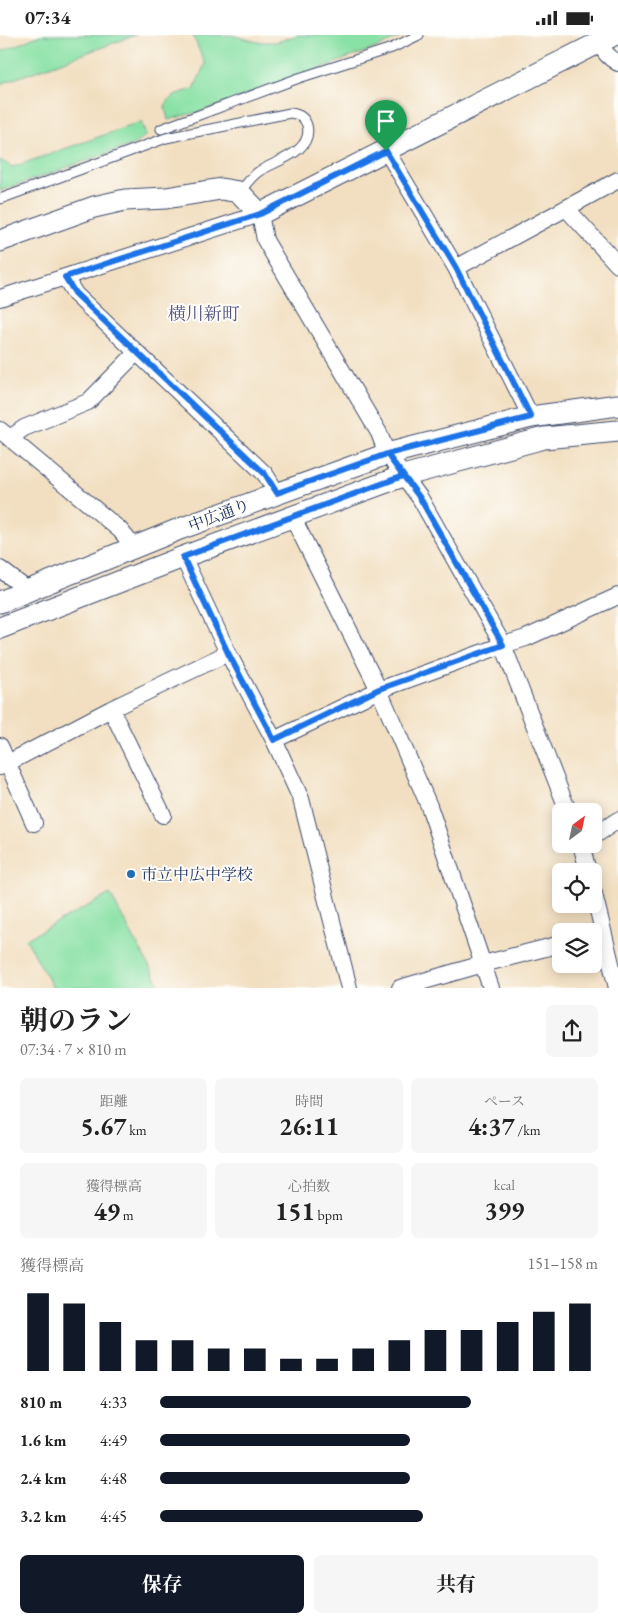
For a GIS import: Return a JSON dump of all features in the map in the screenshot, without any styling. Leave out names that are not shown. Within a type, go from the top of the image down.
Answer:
[{"type":"street","points":[[606,39],[604,52],[618,63]]},
{"type":"street","points":[[0,298],[260,214],[606,39]]},
{"type":"street","points":[[386,151],[456,268],[531,417]]},
{"type":"street","points":[[456,268],[618,179]]},
{"type":"street","points":[[0,241],[102,205],[125,200],[166,198],[221,189],[239,192],[260,214],[265,240],[379,433],[387,454],[420,498],[503,645],[565,803]]},
{"type":"street","points":[[566,208],[618,265]]},
{"type":"street","points":[[65,277],[75,293],[265,474],[277,493]]},
{"type":"street","points":[[5,434],[88,402],[136,353]]},
{"type":"street","name":"中広通り","points":[[0,602],[134,547],[387,454],[531,417],[618,405]]},
{"type":"street","points":[[0,628],[183,557],[403,476],[544,438],[618,431]]},
{"type":"street","points":[[5,434],[120,530],[134,547]]},
{"type":"street","points":[[292,517],[379,689],[429,806],[492,988]]},
{"type":"street","points":[[183,557],[228,653],[274,740],[301,799],[349,988]]},
{"type":"street","points":[[0,569],[30,591]]},
{"type":"street","points":[[274,740],[379,689],[526,638],[618,596]]},
{"type":"street","points":[[3,765],[111,709],[228,653]]},
{"type":"street","points":[[111,709],[163,815]]},
{"type":"street","points":[[0,745],[3,765],[34,823]]},
{"type":"street","points":[[602,831],[618,820]]},
{"type":"street","points":[[602,944],[617,988]]},
{"type":"street","points":[[400,988],[552,946]]},
{"type":"lane","points":[[166,138],[160,126],[298,78],[392,48],[419,35]]},
{"type":"lane","points":[[0,199],[166,138],[290,113],[299,114],[306,121],[308,131],[305,142],[295,153],[257,173],[239,192]]},
{"type":"green space","points":[[40,35],[136,35],[0,84],[0,52]]},
{"type":"green space","points":[[193,35],[231,35],[258,42],[277,42],[297,35],[404,35],[381,46],[209,109],[168,120],[165,106],[167,102],[177,95],[194,89],[205,64]]},
{"type":"green space","points":[[141,122],[146,135],[137,143],[0,191],[0,160],[13,167]]},
{"type":"green space","points":[[110,894],[161,988],[53,988],[26,939]]},
{"type":"place","name":"市立中広中学校","points":[[131,874]]},
{"type":"district","name":"横川新町","points":[[204,313]]},
{"type":"route","points":[[386,151],[260,214],[65,277],[75,293],[265,474],[277,493],[387,454],[403,476],[183,557],[228,653],[274,740],[379,689],[503,645],[420,498],[387,454],[531,417],[456,268],[386,151]]}]
